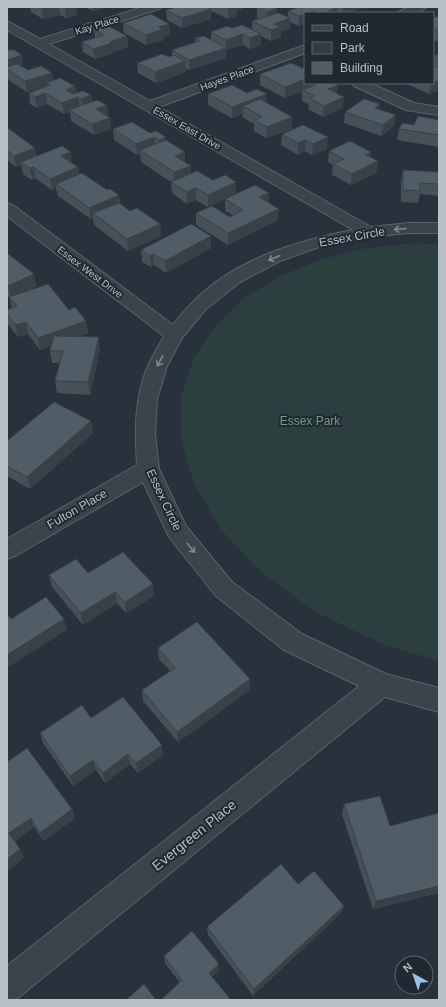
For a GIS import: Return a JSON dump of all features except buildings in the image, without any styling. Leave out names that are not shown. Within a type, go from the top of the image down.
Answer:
[{"type":"street","name":"Kay Place","points":[[39,43],[155,7]]},
{"type":"street","points":[[407,12],[420,7]]},
{"type":"street","name":"Essex East Drive","points":[[7,25],[368,232]]},
{"type":"street","name":"Hayes Place","points":[[149,106],[302,53]]},
{"type":"street","points":[[362,84],[411,107],[439,111]]},
{"type":"street","name":"Essex West Drive","points":[[7,208],[174,335]]},
{"type":"street","name":"Essex Circle","points":[[439,228],[409,228],[368,232],[318,242],[274,257],[234,278],[200,305],[174,335],[157,366],[147,399],[145,434],[148,469],[177,531],[224,589],[293,642],[381,684],[439,700]]},
{"type":"street","name":"Fulton Place","points":[[7,550],[148,469]]},
{"type":"street","name":"Evergreen Place","points":[[7,987],[381,684]]},
{"type":"green space","name":"Essex Park","points":[[415,243],[439,244],[439,661],[387,646],[319,614],[263,574],[221,530],[194,484],[181,439],[181,397],[193,359],[215,326],[244,298],[281,276],[322,259],[367,248]]}]
